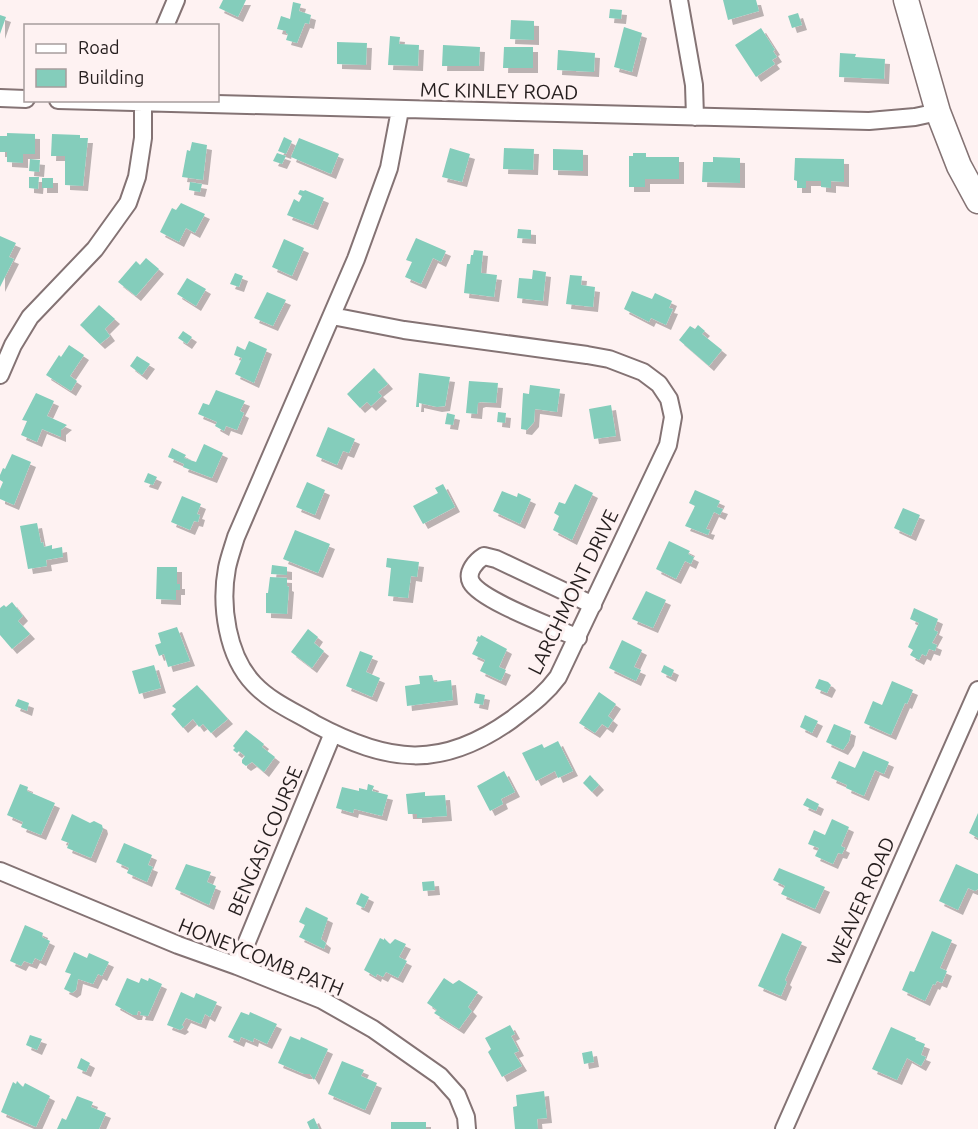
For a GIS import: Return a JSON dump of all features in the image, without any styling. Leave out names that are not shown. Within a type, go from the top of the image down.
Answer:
[{"type":"street","points":[[166,24],[176,0]]},
{"type":"street","points":[[679,0],[693,85],[695,117]]},
{"type":"street","points":[[906,0],[938,112],[958,166],[978,201]]},
{"type":"street","points":[[0,98],[24,99]]},
{"type":"street","points":[[0,375],[13,345],[30,317],[95,249],[128,203],[137,177],[143,138],[143,102]]},
{"type":"street","name":"MC KINLEY ROAD","points":[[143,102],[869,121],[915,117],[938,112]]},
{"type":"street","name":"LARCHMONT DRIVE","points":[[332,315],[404,330],[609,359],[643,372],[658,384],[669,399],[673,417],[668,445],[558,677],[545,694],[502,726],[459,749],[432,756],[405,756],[377,750],[333,733],[274,701],[251,681],[237,659],[229,632],[225,603],[227,568],[236,537],[356,259],[389,168],[400,110]]},
{"type":"street","points":[[578,638],[489,596],[471,583],[470,574],[477,560],[484,556],[496,559],[593,605]]},
{"type":"street","name":"WEAVER ROAD","points":[[784,1129],[978,690]]},
{"type":"street","name":"BENGASI COURSE","points":[[237,966],[333,733]]},
{"type":"street","name":"HONEYCOMB PATH","points":[[0,871],[177,945],[322,1000],[374,1029],[440,1076],[457,1095],[466,1117],[467,1129]]},
{"type":"building","points":[[223,0],[246,0],[238,17],[219,8]]},
{"type":"building","points":[[723,0],[756,0],[759,11],[728,20]]},
{"type":"building","points":[[293,2],[301,4],[299,11],[311,15],[309,24],[305,23],[297,43],[286,40],[288,34],[286,31],[277,29],[281,16],[290,19]]},
{"type":"building","points":[[610,9],[622,10],[621,19],[609,18]]},
{"type":"building","points":[[798,13],[802,25],[792,28],[788,16]]},
{"type":"building","points":[[0,15],[6,17],[0,34]]},
{"type":"building","points":[[511,20],[534,21],[534,40],[510,39]]},
{"type":"building","points":[[624,27],[642,33],[632,72],[614,67]]},
{"type":"building","points":[[761,28],[777,57],[772,60],[775,64],[756,77],[735,45]]},
{"type":"building","points":[[390,36],[400,37],[399,44],[419,45],[418,66],[388,65]]},
{"type":"building","points":[[337,42],[367,43],[366,65],[337,64]]},
{"type":"building","points":[[443,45],[480,47],[479,66],[442,66]]},
{"type":"building","points":[[504,47],[533,47],[533,68],[503,68]]},
{"type":"building","points":[[558,50],[595,53],[594,72],[557,70]]},
{"type":"building","points":[[840,53],[856,54],[855,57],[885,59],[884,79],[839,77]]},
{"type":"building","points":[[7,133],[35,134],[35,154],[23,154],[23,163],[7,162],[7,152],[0,152],[0,136],[7,136]]},
{"type":"building","points":[[52,134],[80,135],[80,138],[88,138],[83,186],[65,185],[65,156],[51,156]]},
{"type":"building","points":[[284,137],[292,141],[286,154],[278,151]]},
{"type":"building","points":[[299,138],[339,154],[331,174],[291,157]]},
{"type":"building","points":[[192,142],[207,145],[203,180],[182,177],[187,150],[190,151]]},
{"type":"building","points":[[450,148],[470,154],[462,182],[442,177]]},
{"type":"building","points":[[504,148],[534,149],[533,170],[503,169]]},
{"type":"building","points":[[553,149],[583,150],[583,171],[553,170]]},
{"type":"building","points":[[277,153],[286,156],[282,164],[273,161]]},
{"type":"building","points":[[633,153],[646,153],[646,157],[679,157],[679,179],[645,179],[645,187],[629,187],[629,156],[633,156]]},
{"type":"building","points":[[713,157],[740,158],[740,183],[702,182],[703,162],[713,162]]},
{"type":"building","points":[[795,158],[844,159],[844,182],[831,181],[831,188],[821,187],[821,181],[806,181],[806,188],[797,188],[797,181],[794,180]]},
{"type":"building","points":[[30,159],[40,160],[39,172],[29,171]]},
{"type":"building","points":[[29,177],[39,177],[38,189],[29,188]]},
{"type":"building","points":[[42,178],[53,178],[53,188],[42,188]]},
{"type":"building","points":[[190,182],[202,184],[200,192],[189,190]]},
{"type":"building","points":[[300,190],[324,198],[313,225],[287,215],[294,199],[299,202],[302,196],[298,194]]},
{"type":"building","points":[[181,203],[205,214],[195,233],[186,228],[179,242],[160,232],[172,208],[176,210]]},
{"type":"building","points":[[518,229],[531,230],[531,239],[517,238]]},
{"type":"building","points":[[0,236],[16,243],[9,257],[14,259],[0,287]]},
{"type":"building","points":[[416,238],[446,251],[441,262],[433,258],[421,284],[405,277],[412,262],[406,260]]},
{"type":"building","points":[[284,239],[304,248],[292,276],[272,267]]},
{"type":"building","points":[[474,250],[483,251],[481,273],[497,275],[494,297],[464,293],[467,264],[470,264]]},
{"type":"building","points":[[146,258],[159,269],[136,296],[118,282],[136,261],[140,265]]},
{"type":"building","points":[[533,270],[546,272],[543,301],[517,298],[519,278],[532,279]]},
{"type":"building","points":[[235,273],[243,276],[239,287],[230,284]]},
{"type":"building","points":[[570,275],[582,276],[581,285],[595,287],[593,307],[566,304]]},
{"type":"building","points":[[187,278],[206,289],[196,306],[177,294]]},
{"type":"building","points":[[632,291],[652,299],[655,293],[672,301],[669,308],[673,309],[666,325],[651,318],[649,322],[624,309]]},
{"type":"building","points":[[267,292],[286,300],[273,326],[254,318]]},
{"type":"building","points":[[99,305],[115,319],[105,329],[110,336],[100,344],[80,325]]},
{"type":"building","points":[[698,325],[705,331],[702,334],[722,350],[709,366],[679,340],[690,326],[695,329]]},
{"type":"building","points":[[183,331],[192,337],[187,344],[178,338]]},
{"type":"building","points":[[249,341],[267,349],[254,383],[235,374],[242,358],[234,355],[237,346],[245,350]]},
{"type":"building","points":[[69,345],[84,355],[70,376],[77,381],[71,391],[46,375],[59,355],[61,357]]},
{"type":"building","points":[[137,356],[150,364],[142,375],[130,366]]},
{"type":"building","points":[[374,368],[388,384],[378,392],[382,396],[371,406],[367,402],[360,408],[347,394]]},
{"type":"building","points":[[419,373],[450,377],[445,406],[437,407],[419,403],[419,407],[416,407]]},
{"type":"building","points":[[469,381],[498,383],[496,403],[478,403],[477,414],[466,413]]},
{"type":"building","points":[[530,385],[560,389],[557,412],[535,409],[534,422],[527,430],[521,429],[523,393],[529,394]]},
{"type":"building","points":[[216,390],[245,401],[240,411],[244,413],[237,430],[226,426],[224,431],[215,426],[217,422],[198,414],[203,403],[209,405]]},
{"type":"building","points":[[36,393],[54,401],[47,416],[67,425],[61,430],[61,437],[42,429],[37,442],[21,435],[27,421],[22,420]]},
{"type":"building","points":[[611,405],[616,436],[594,439],[589,409]]},
{"type":"building","points":[[498,412],[506,413],[505,423],[497,422]]},
{"type":"building","points":[[447,413],[455,415],[453,425],[445,424]]},
{"type":"building","points":[[328,427],[355,439],[349,453],[343,451],[337,465],[316,456]]},
{"type":"building","points":[[204,444],[223,453],[212,478],[183,467],[184,464],[168,457],[172,448],[186,455],[184,458],[196,462]]},
{"type":"building","points":[[12,454],[31,462],[14,505],[0,499],[3,482],[0,480],[0,475]]},
{"type":"building","points":[[148,473],[157,477],[153,485],[144,482]]},
{"type":"building","points":[[307,482],[325,490],[315,515],[296,507]]},
{"type":"building","points":[[443,484],[455,507],[423,524],[413,506],[438,493],[435,488]]},
{"type":"building","points":[[575,484],[593,493],[572,540],[553,530],[559,516],[554,513],[559,502],[565,504]]},
{"type":"building","points":[[695,490],[720,501],[717,507],[723,509],[720,515],[714,512],[706,529],[710,530],[708,535],[685,526],[695,506],[689,503]]},
{"type":"building","points":[[502,491],[517,497],[518,493],[531,499],[520,524],[493,511]]},
{"type":"building","points":[[182,496],[201,504],[197,514],[200,515],[198,522],[194,521],[190,530],[171,522]]},
{"type":"building","points":[[903,508],[920,515],[911,536],[894,528]]},
{"type":"building","points":[[37,523],[44,547],[52,545],[52,549],[62,547],[63,557],[46,560],[47,566],[28,569],[20,526]]},
{"type":"building","points":[[295,530],[330,544],[318,573],[283,559]]},
{"type":"building","points":[[669,541],[690,551],[688,554],[694,557],[691,564],[685,561],[676,579],[656,569]]},
{"type":"building","points":[[387,558],[419,562],[417,577],[411,576],[408,598],[388,596],[391,568],[386,567]]},
{"type":"building","points":[[272,565],[287,567],[287,575],[271,574]]},
{"type":"building","points":[[157,567],[177,567],[177,584],[180,584],[180,590],[176,590],[176,600],[156,599]]},
{"type":"building","points":[[270,577],[287,578],[289,587],[287,614],[266,613],[266,593],[268,593]]},
{"type":"building","points":[[646,591],[666,600],[653,628],[632,619]]},
{"type":"building","points":[[12,602],[23,616],[18,621],[30,634],[12,649],[0,635],[0,608]]},
{"type":"building","points":[[914,608],[938,619],[934,630],[938,632],[932,643],[937,645],[935,651],[929,649],[926,656],[922,654],[919,660],[910,655],[913,650],[908,647],[919,623],[910,619]]},
{"type":"building","points":[[177,627],[190,661],[168,667],[164,654],[159,656],[155,645],[161,643],[158,633]]},
{"type":"building","points":[[308,629],[318,637],[314,643],[324,651],[312,668],[291,652]]},
{"type":"building","points":[[481,635],[507,649],[499,667],[506,670],[501,681],[480,671],[485,660],[472,654],[478,642],[476,641],[478,636]]},
{"type":"building","points":[[622,640],[642,650],[634,667],[641,670],[636,681],[609,668]]},
{"type":"building","points":[[360,651],[373,656],[366,672],[380,678],[372,697],[346,686]]},
{"type":"building","points":[[154,665],[161,688],[139,694],[132,671]]},
{"type":"building","points":[[664,665],[674,670],[671,677],[661,672]]},
{"type":"building","points":[[432,675],[434,682],[451,680],[453,700],[407,706],[405,686],[420,684],[419,676]]},
{"type":"building","points":[[819,679],[831,685],[827,693],[815,688]]},
{"type":"building","points":[[892,681],[913,690],[891,735],[864,723],[873,701],[882,705]]},
{"type":"building","points":[[197,685],[228,719],[211,733],[203,724],[199,727],[193,719],[183,728],[171,714],[176,709],[172,706]]},
{"type":"building","points":[[599,692],[616,704],[608,716],[613,720],[608,728],[602,724],[595,733],[579,723]]},
{"type":"building","points":[[476,693],[485,695],[483,705],[474,703]]},
{"type":"building","points":[[18,699],[29,703],[27,711],[15,706]]},
{"type":"building","points":[[805,715],[818,721],[812,733],[800,727]]},
{"type":"building","points":[[834,724],[851,731],[849,741],[843,750],[826,742]]},
{"type":"building","points":[[246,730],[264,744],[262,747],[275,757],[264,772],[252,762],[246,766],[242,763],[245,756],[233,750],[235,748],[233,746]]},
{"type":"building","points":[[558,741],[573,771],[558,778],[555,771],[536,781],[522,753],[542,744],[544,748]]},
{"type":"building","points":[[863,751],[889,762],[884,774],[875,770],[864,796],[831,778],[839,761],[855,768]]},
{"type":"building","points":[[504,771],[515,792],[501,799],[503,804],[490,811],[477,786]]},
{"type":"building","points":[[590,775],[599,785],[592,792],[583,783]]},
{"type":"building","points":[[20,784],[28,787],[27,791],[55,803],[41,835],[21,827],[23,822],[7,815]]},
{"type":"building","points":[[368,784],[374,786],[372,791],[388,795],[382,816],[354,809],[353,813],[336,808],[342,787],[359,791],[359,788],[367,790]]},
{"type":"building","points":[[425,792],[425,796],[445,795],[447,816],[417,818],[417,814],[408,814],[406,794]]},
{"type":"building","points":[[807,798],[819,804],[816,811],[803,805]]},
{"type":"building","points":[[978,813],[978,838],[969,833]]},
{"type":"building","points":[[72,814],[90,823],[94,821],[102,825],[103,829],[91,858],[67,848],[69,843],[61,840]]},
{"type":"building","points":[[832,819],[849,827],[841,846],[845,848],[842,854],[838,853],[833,864],[815,856],[819,848],[808,844],[814,830],[825,835]]},
{"type":"building","points":[[124,843],[152,855],[148,865],[153,867],[147,882],[127,873],[129,868],[116,862]]},
{"type":"building","points":[[186,864],[211,872],[207,882],[216,886],[209,905],[175,889]]},
{"type":"building","points":[[956,864],[978,874],[978,889],[975,891],[968,888],[958,910],[939,901]]},
{"type":"building","points":[[779,868],[825,887],[815,909],[781,894],[785,886],[773,880]]},
{"type":"building","points":[[434,881],[435,890],[423,891],[422,882]]},
{"type":"building","points":[[361,893],[369,897],[364,908],[356,904]]},
{"type":"building","points":[[306,907],[328,918],[321,939],[326,943],[324,949],[299,937],[305,925],[299,922]]},
{"type":"building","points":[[25,925],[43,933],[42,937],[50,941],[41,961],[35,958],[32,964],[24,961],[21,966],[10,961]]},
{"type":"building","points":[[932,931],[952,940],[940,968],[947,971],[942,983],[937,981],[935,985],[933,984],[925,1001],[902,990],[910,971],[914,972]]},
{"type":"building","points":[[782,933],[802,942],[785,980],[787,982],[781,996],[758,986]]},
{"type":"building","points":[[380,938],[384,940],[384,938],[390,944],[395,939],[406,944],[399,957],[407,961],[398,978],[386,972],[383,977],[377,974],[376,977],[364,970]]},
{"type":"building","points":[[74,952],[87,958],[89,953],[109,962],[102,976],[98,974],[93,984],[78,979],[76,990],[72,993],[64,989],[71,974],[65,972]]},
{"type":"building","points":[[127,978],[139,983],[141,978],[148,981],[149,978],[162,984],[148,1016],[140,1015],[141,1012],[138,1011],[137,1015],[133,1015],[115,1005]]},
{"type":"building","points":[[444,978],[453,984],[459,980],[478,992],[468,1007],[472,1011],[459,1029],[434,1013],[437,1010],[427,1003]]},
{"type":"building","points":[[181,992],[194,998],[196,993],[217,1002],[210,1017],[205,1014],[201,1024],[186,1018],[182,1025],[184,1027],[180,1030],[167,1025]]},
{"type":"building","points":[[241,1012],[249,1015],[250,1012],[277,1024],[267,1044],[254,1038],[253,1042],[241,1037],[239,1042],[228,1037]]},
{"type":"building","points":[[510,1025],[515,1034],[511,1036],[519,1051],[514,1053],[522,1066],[502,1077],[488,1052],[491,1049],[485,1038]]},
{"type":"building","points":[[891,1027],[925,1044],[921,1055],[926,1057],[921,1066],[907,1058],[897,1080],[872,1069]]},
{"type":"building","points":[[30,1035],[42,1039],[37,1050],[26,1045]]},
{"type":"building","points":[[290,1036],[300,1040],[301,1037],[328,1049],[314,1080],[310,1074],[304,1074],[278,1063]]},
{"type":"building","points":[[592,1051],[594,1062],[584,1064],[582,1053]]},
{"type":"building","points":[[81,1058],[90,1063],[86,1072],[77,1068]]},
{"type":"building","points":[[342,1061],[364,1070],[361,1076],[377,1083],[365,1110],[328,1094]]},
{"type":"building","points":[[17,1081],[23,1087],[25,1083],[50,1096],[36,1127],[1,1112],[13,1082],[16,1084]]},
{"type":"building","points":[[544,1091],[547,1118],[537,1119],[538,1129],[515,1129],[513,1107],[517,1106],[516,1095]]},
{"type":"building","points":[[77,1096],[93,1102],[91,1107],[106,1113],[99,1129],[57,1129],[62,1118],[66,1120]]},
{"type":"building","points":[[314,1118],[319,1129],[310,1129],[307,1122]]},
{"type":"building","points":[[391,1122],[426,1122],[426,1129],[391,1129]]}]
